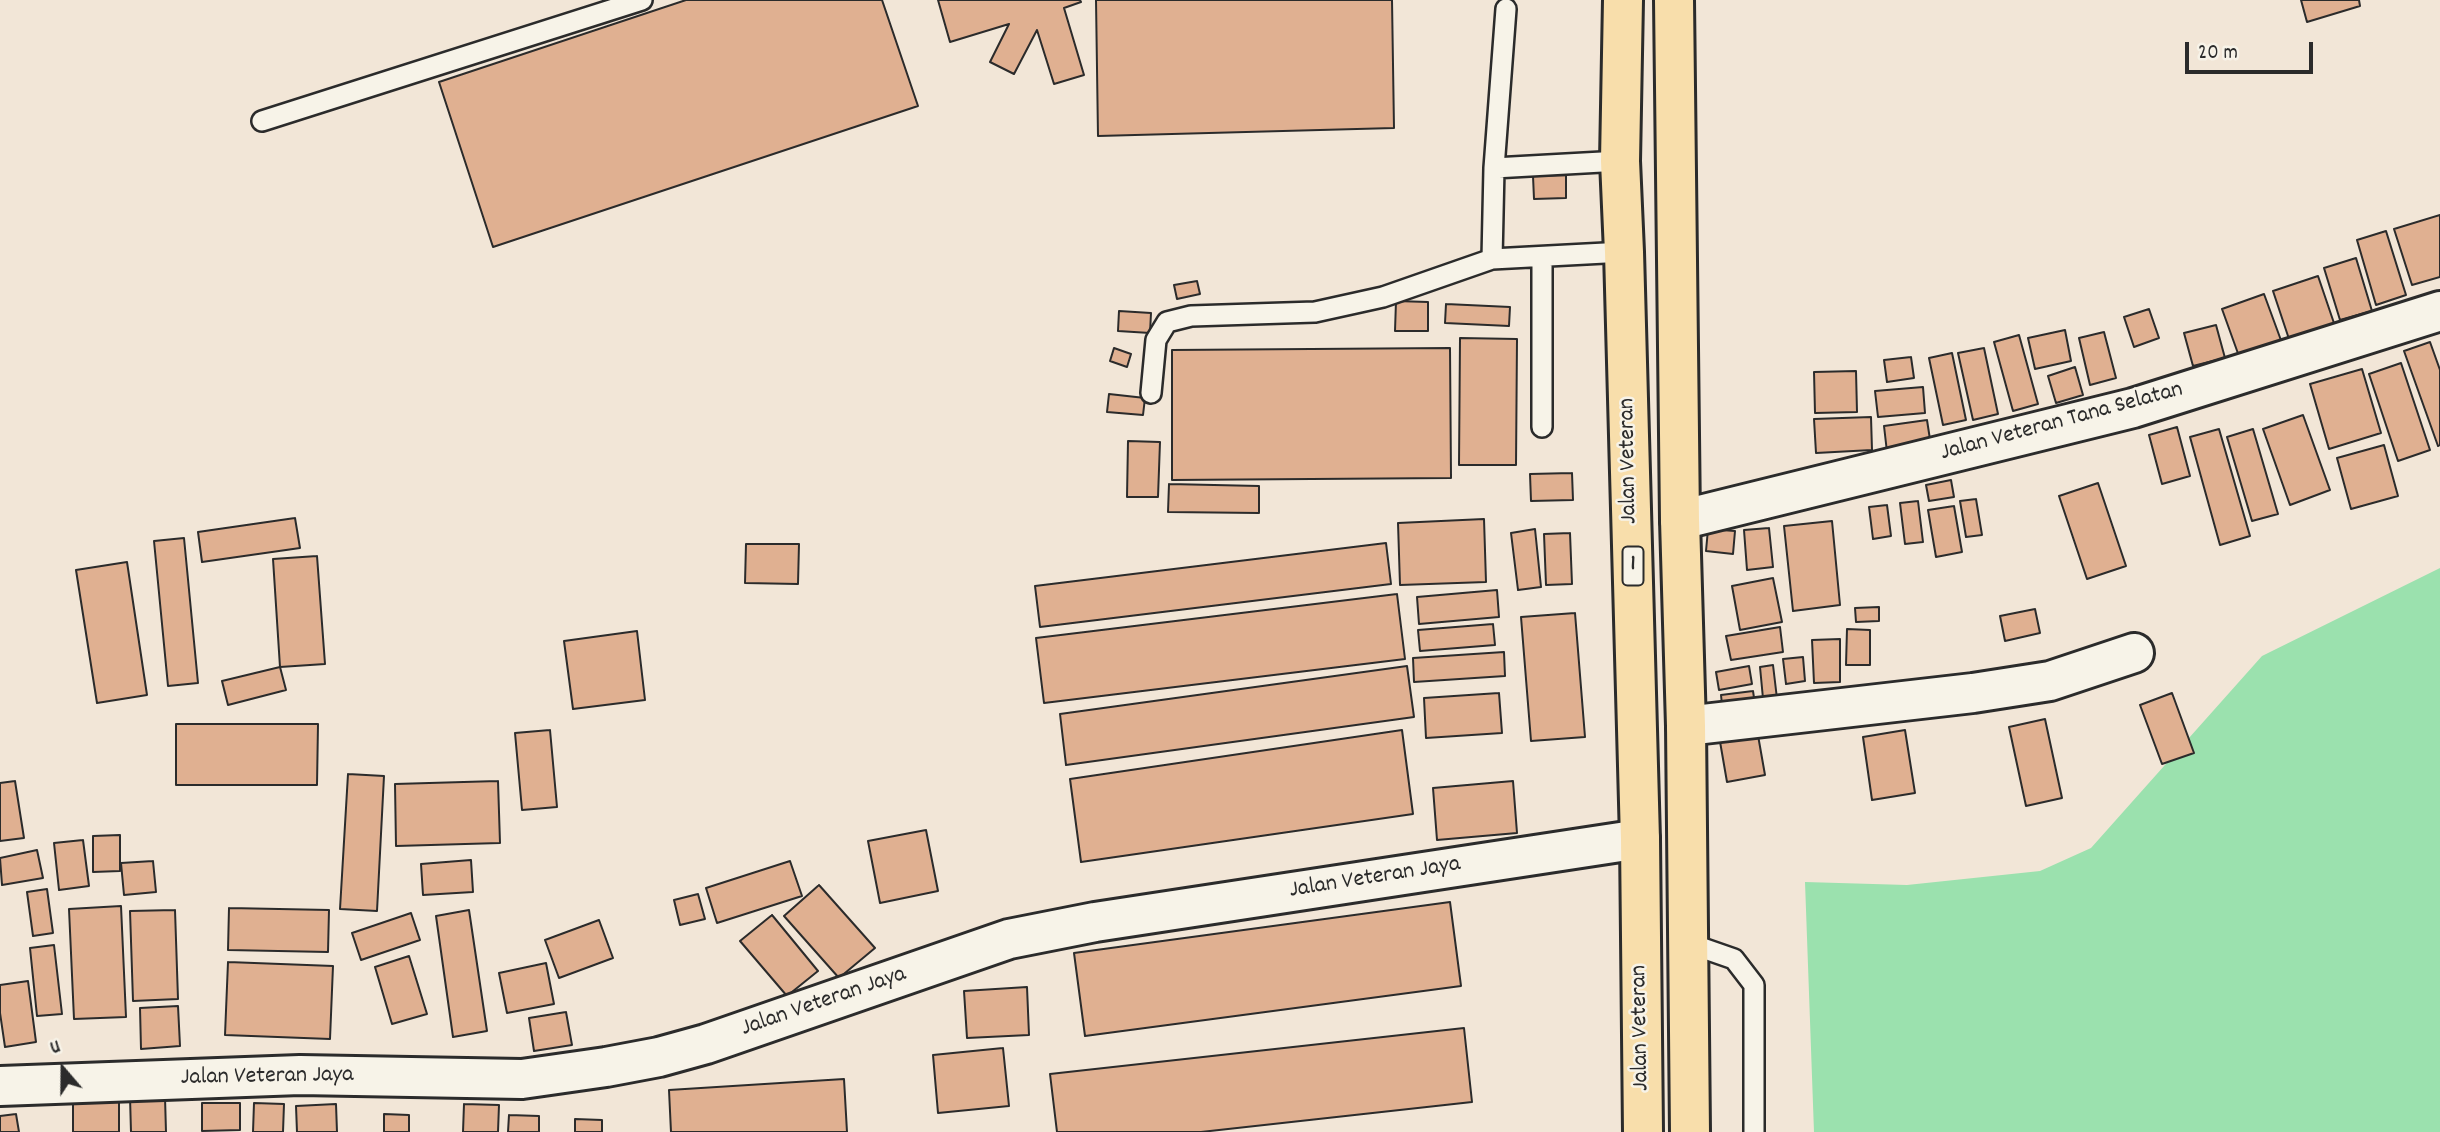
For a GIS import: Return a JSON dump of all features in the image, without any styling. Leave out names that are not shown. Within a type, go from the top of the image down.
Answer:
[{"type":"highway","name":"Jalan Veteran","points":[[1623,0],[1620,161],[1640,839],[1643,1132]]},
{"type":"highway","name":"Jalan Veteran","points":[[1674,0],[1690,1132]]},
{"type":"street","name":"Jalan Veteran Tana Selatan","points":[[1680,520],[2133,408],[2440,311]]},
{"type":"street","points":[[1686,726],[1973,693],[2050,681],[2134,653]]},
{"type":"street","name":"Jalan Veteran Jaya","points":[[0,1086],[300,1075],[522,1079],[606,1067],[659,1057],[706,1044],[1009,939],[1095,922],[1640,839]]},
{"type":"lane","points":[[262,121],[642,0]]},
{"type":"lane","points":[[1492,260],[1494,168],[1506,9]]},
{"type":"lane","points":[[1494,168],[1620,161]]},
{"type":"lane","points":[[1152,393],[1156,340],[1167,322],[1191,316],[1315,313],[1383,297],[1492,260],[1624,252]]},
{"type":"lane","points":[[1542,257],[1542,427]]},
{"type":"lane","points":[[1688,943],[1734,959],[1755,985],[1754,1132]]},
{"type":"green space","points":[[2440,568],[2440,1132],[1814,1132],[1805,882],[1907,885],[2040,871],[2091,848],[2262,656]]},
{"type":"building","points":[[686,0],[882,0],[918,106],[493,247],[439,82]]},
{"type":"building","points":[[938,0],[1080,0],[1081,2],[1064,8],[1084,75],[1054,84],[1037,30],[1014,74],[990,62],[1009,24],[950,42]]},
{"type":"building","points":[[1096,0],[1392,0],[1394,128],[1098,136]]},
{"type":"building","points":[[2301,0],[2359,0],[2360,6],[2307,22]]},
{"type":"building","points":[[1566,175],[1566,198],[1534,199],[1533,176]]},
{"type":"building","points":[[2440,215],[2440,277],[2412,285],[2394,229]]},
{"type":"building","points":[[2386,231],[2406,295],[2376,305],[2357,240]]},
{"type":"building","points":[[2356,258],[2372,311],[2340,320],[2324,268]]},
{"type":"building","points":[[2318,276],[2336,329],[2291,345],[2273,291]]},
{"type":"building","points":[[1197,281],[1200,294],[1177,299],[1174,285]]},
{"type":"building","points":[[2264,294],[2282,343],[2240,359],[2222,309]]},
{"type":"building","points":[[1396,301],[1428,302],[1428,331],[1395,331]]},
{"type":"building","points":[[1446,304],[1510,307],[1509,326],[1445,323]]},
{"type":"building","points":[[2149,309],[2159,338],[2134,347],[2124,317]]},
{"type":"building","points":[[1119,311],[1151,313],[1150,333],[1118,331]]},
{"type":"building","points":[[2216,325],[2225,358],[2193,366],[2184,333]]},
{"type":"building","points":[[2065,330],[2071,361],[2035,369],[2028,338]]},
{"type":"building","points":[[2104,332],[2116,378],[2090,385],[2079,338]]},
{"type":"building","points":[[2019,335],[2038,404],[2013,411],[1994,342]]},
{"type":"building","points":[[1460,338],[1517,339],[1516,465],[1459,465]]},
{"type":"building","points":[[2430,342],[2440,370],[2438,446],[2404,351]]},
{"type":"building","points":[[1114,348],[1131,354],[1127,367],[1110,361]]},
{"type":"building","points":[[1450,348],[1451,478],[1172,480],[1172,350]]},
{"type":"building","points":[[1984,348],[1998,414],[1973,420],[1958,353]]},
{"type":"building","points":[[1952,353],[1966,420],[1943,425],[1929,358]]},
{"type":"building","points":[[1911,357],[1914,378],[1887,382],[1884,360]]},
{"type":"building","points":[[2401,363],[2430,450],[2398,461],[2369,374]]},
{"type":"building","points":[[2075,367],[2083,395],[2056,403],[2048,376]]},
{"type":"building","points":[[2362,369],[2381,433],[2329,449],[2310,384]]},
{"type":"building","points":[[1856,371],[1857,412],[1815,413],[1814,372]]},
{"type":"building","points":[[1923,387],[1925,413],[1878,417],[1875,391]]},
{"type":"building","points":[[1109,394],[1145,398],[1143,415],[1107,412]]},
{"type":"building","points":[[2303,415],[2330,490],[2290,505],[2263,429]]},
{"type":"building","points":[[1871,417],[1872,450],[1816,453],[1814,419]]},
{"type":"building","points":[[1927,420],[1931,446],[1887,452],[1884,426]]},
{"type":"building","points":[[2177,427],[2190,476],[2162,484],[2149,435]]},
{"type":"building","points":[[2219,429],[2250,536],[2220,545],[2190,437]]},
{"type":"building","points":[[2253,429],[2278,514],[2252,521],[2227,437]]},
{"type":"building","points":[[1128,441],[1160,442],[1158,497],[1127,497]]},
{"type":"building","points":[[2384,445],[2398,496],[2351,509],[2337,458]]},
{"type":"building","points":[[1572,473],[1573,500],[1531,501],[1530,474]]},
{"type":"building","points":[[1951,480],[1954,497],[1929,501],[1926,485]]},
{"type":"building","points":[[2098,483],[2126,566],[2087,579],[2059,496]]},
{"type":"building","points":[[1169,484],[1259,486],[1259,513],[1168,512]]},
{"type":"building","points":[[1976,499],[1982,535],[1966,537],[1960,501]]},
{"type":"building","points":[[1918,501],[1923,542],[1905,544],[1900,503]]},
{"type":"building","points":[[1887,505],[1891,536],[1873,539],[1869,507]]},
{"type":"building","points":[[1954,506],[1962,552],[1936,557],[1928,510]]},
{"type":"building","points":[[295,518],[300,548],[202,562],[198,532]]},
{"type":"building","points":[[1484,519],[1486,582],[1400,585],[1398,523]]},
{"type":"building","points":[[1832,521],[1840,605],[1793,611],[1784,526]]},
{"type":"building","points":[[1769,528],[1773,567],[1747,570],[1744,530]]},
{"type":"building","points":[[1535,529],[1541,587],[1518,590],[1511,533]]},
{"type":"building","points":[[1708,529],[1735,531],[1733,554],[1706,551]]},
{"type":"building","points":[[1570,533],[1572,584],[1546,585],[1544,534]]},
{"type":"building","points":[[184,538],[198,683],[168,686],[154,541]]},
{"type":"building","points":[[1386,543],[1391,584],[1040,627],[1035,586]]},
{"type":"building","points":[[746,544],[799,544],[798,584],[745,583]]},
{"type":"building","points":[[317,556],[325,664],[280,667],[273,559]]},
{"type":"building","points":[[127,562],[147,695],[97,703],[76,570]]},
{"type":"building","points":[[1773,578],[1782,622],[1740,630],[1732,586]]},
{"type":"building","points":[[1497,590],[1499,617],[1419,624],[1417,597]]},
{"type":"building","points":[[1397,594],[1405,659],[1044,703],[1036,638]]},
{"type":"building","points":[[1879,607],[1879,621],[1856,622],[1855,608]]},
{"type":"building","points":[[2035,609],[2040,633],[2005,641],[2000,616]]},
{"type":"building","points":[[1575,613],[1585,737],[1531,741],[1521,617]]},
{"type":"building","points":[[1493,624],[1495,645],[1420,651],[1418,630]]},
{"type":"building","points":[[1780,627],[1783,652],[1731,660],[1726,636]]},
{"type":"building","points":[[1847,629],[1870,630],[1870,665],[1846,665]]},
{"type":"building","points":[[637,631],[645,700],[573,709],[564,641]]},
{"type":"building","points":[[1840,639],[1840,682],[1814,683],[1812,640]]},
{"type":"building","points":[[1504,652],[1505,676],[1414,682],[1413,658]]},
{"type":"building","points":[[1803,657],[1805,681],[1786,684],[1783,659]]},
{"type":"building","points":[[1773,665],[1778,707],[1764,709],[1760,667]]},
{"type":"building","points":[[1407,666],[1414,717],[1066,765],[1060,714]]},
{"type":"building","points":[[1749,666],[1752,684],[1719,690],[1716,672]]},
{"type":"building","points":[[280,667],[286,690],[228,705],[222,681]]},
{"type":"building","points":[[1753,691],[1756,711],[1723,715],[1721,695]]},
{"type":"building","points":[[1499,693],[1502,733],[1426,738],[1424,698]]},
{"type":"building","points":[[2172,693],[2194,753],[2162,764],[2140,705]]},
{"type":"building","points":[[2045,719],[2062,798],[2026,806],[2009,727]]},
{"type":"building","points":[[176,724],[318,724],[317,785],[176,785]]},
{"type":"building","points":[[1756,724],[1765,775],[1727,782],[1718,730]]},
{"type":"building","points":[[550,730],[557,807],[522,810],[515,733]]},
{"type":"building","points":[[1402,730],[1413,814],[1081,862],[1070,779]]},
{"type":"building","points":[[1905,730],[1915,793],[1872,800],[1863,737]]},
{"type":"building","points":[[348,774],[384,776],[377,911],[340,909]]},
{"type":"building","points":[[15,781],[24,838],[0,841],[0,783]]},
{"type":"building","points":[[498,781],[500,843],[396,846],[395,784]]},
{"type":"building","points":[[1513,781],[1517,833],[1437,840],[1433,788]]},
{"type":"building","points":[[926,830],[938,891],[880,903],[868,841]]},
{"type":"building","points":[[120,835],[120,871],[93,872],[93,836]]},
{"type":"building","points":[[83,840],[89,886],[59,890],[54,843]]},
{"type":"building","points":[[37,850],[43,878],[2,885],[0,858]]},
{"type":"building","points":[[471,860],[473,892],[423,895],[421,864]]},
{"type":"building","points":[[153,861],[156,892],[124,895],[121,863]]},
{"type":"building","points":[[790,861],[802,896],[717,923],[706,888]]},
{"type":"building","points":[[819,885],[875,948],[839,978],[784,916]]},
{"type":"building","points":[[47,889],[53,933],[33,936],[27,892]]},
{"type":"building","points":[[698,894],[705,919],[680,925],[674,900]]},
{"type":"building","points":[[1450,902],[1461,986],[1085,1036],[1074,953]]},
{"type":"building","points":[[121,906],[126,1017],[74,1019],[69,909]]},
{"type":"building","points":[[229,908],[329,910],[328,952],[228,950]]},
{"type":"building","points":[[175,910],[178,999],[133,1001],[130,911]]},
{"type":"building","points":[[469,910],[487,1031],[453,1037],[436,916]]},
{"type":"building","points":[[411,913],[420,940],[361,960],[352,933]]},
{"type":"building","points":[[772,915],[818,971],[787,996],[740,941]]},
{"type":"building","points":[[599,920],[613,958],[559,978],[545,940]]},
{"type":"building","points":[[54,945],[62,1014],[37,1016],[30,948]]},
{"type":"building","points":[[409,956],[427,1014],[392,1024],[375,967]]},
{"type":"building","points":[[228,962],[333,966],[330,1039],[225,1035]]},
{"type":"building","points":[[546,963],[554,1004],[507,1013],[499,973]]},
{"type":"building","points":[[28,981],[36,1042],[5,1047],[0,1013],[0,985]]},
{"type":"building","points":[[1027,987],[1029,1035],[967,1038],[964,991]]},
{"type":"building","points":[[178,1006],[180,1046],[141,1049],[140,1008]]},
{"type":"building","points":[[566,1012],[572,1045],[534,1051],[529,1018]]},
{"type":"building","points":[[1464,1028],[1472,1102],[1201,1132],[1057,1132],[1050,1074]]},
{"type":"building","points":[[1003,1048],[1009,1106],[938,1113],[933,1055]]},
{"type":"building","points":[[844,1079],[847,1132],[671,1132],[669,1090]]},
{"type":"building","points":[[73,1090],[119,1090],[119,1132],[73,1132]]},
{"type":"building","points":[[130,1097],[165,1097],[166,1132],[131,1132]]},
{"type":"building","points":[[202,1103],[240,1103],[240,1130],[202,1131]]},
{"type":"building","points":[[254,1103],[284,1104],[283,1132],[253,1132]]},
{"type":"building","points":[[336,1104],[337,1132],[297,1132],[296,1106]]},
{"type":"building","points":[[464,1104],[499,1105],[498,1132],[463,1132]]},
{"type":"building","points":[[16,1114],[19,1132],[0,1132],[0,1116]]},
{"type":"building","points":[[384,1114],[409,1115],[409,1132],[384,1132]]},
{"type":"building","points":[[509,1115],[539,1116],[539,1132],[508,1132]]},
{"type":"building","points":[[575,1119],[602,1120],[602,1132],[575,1132]]}]
